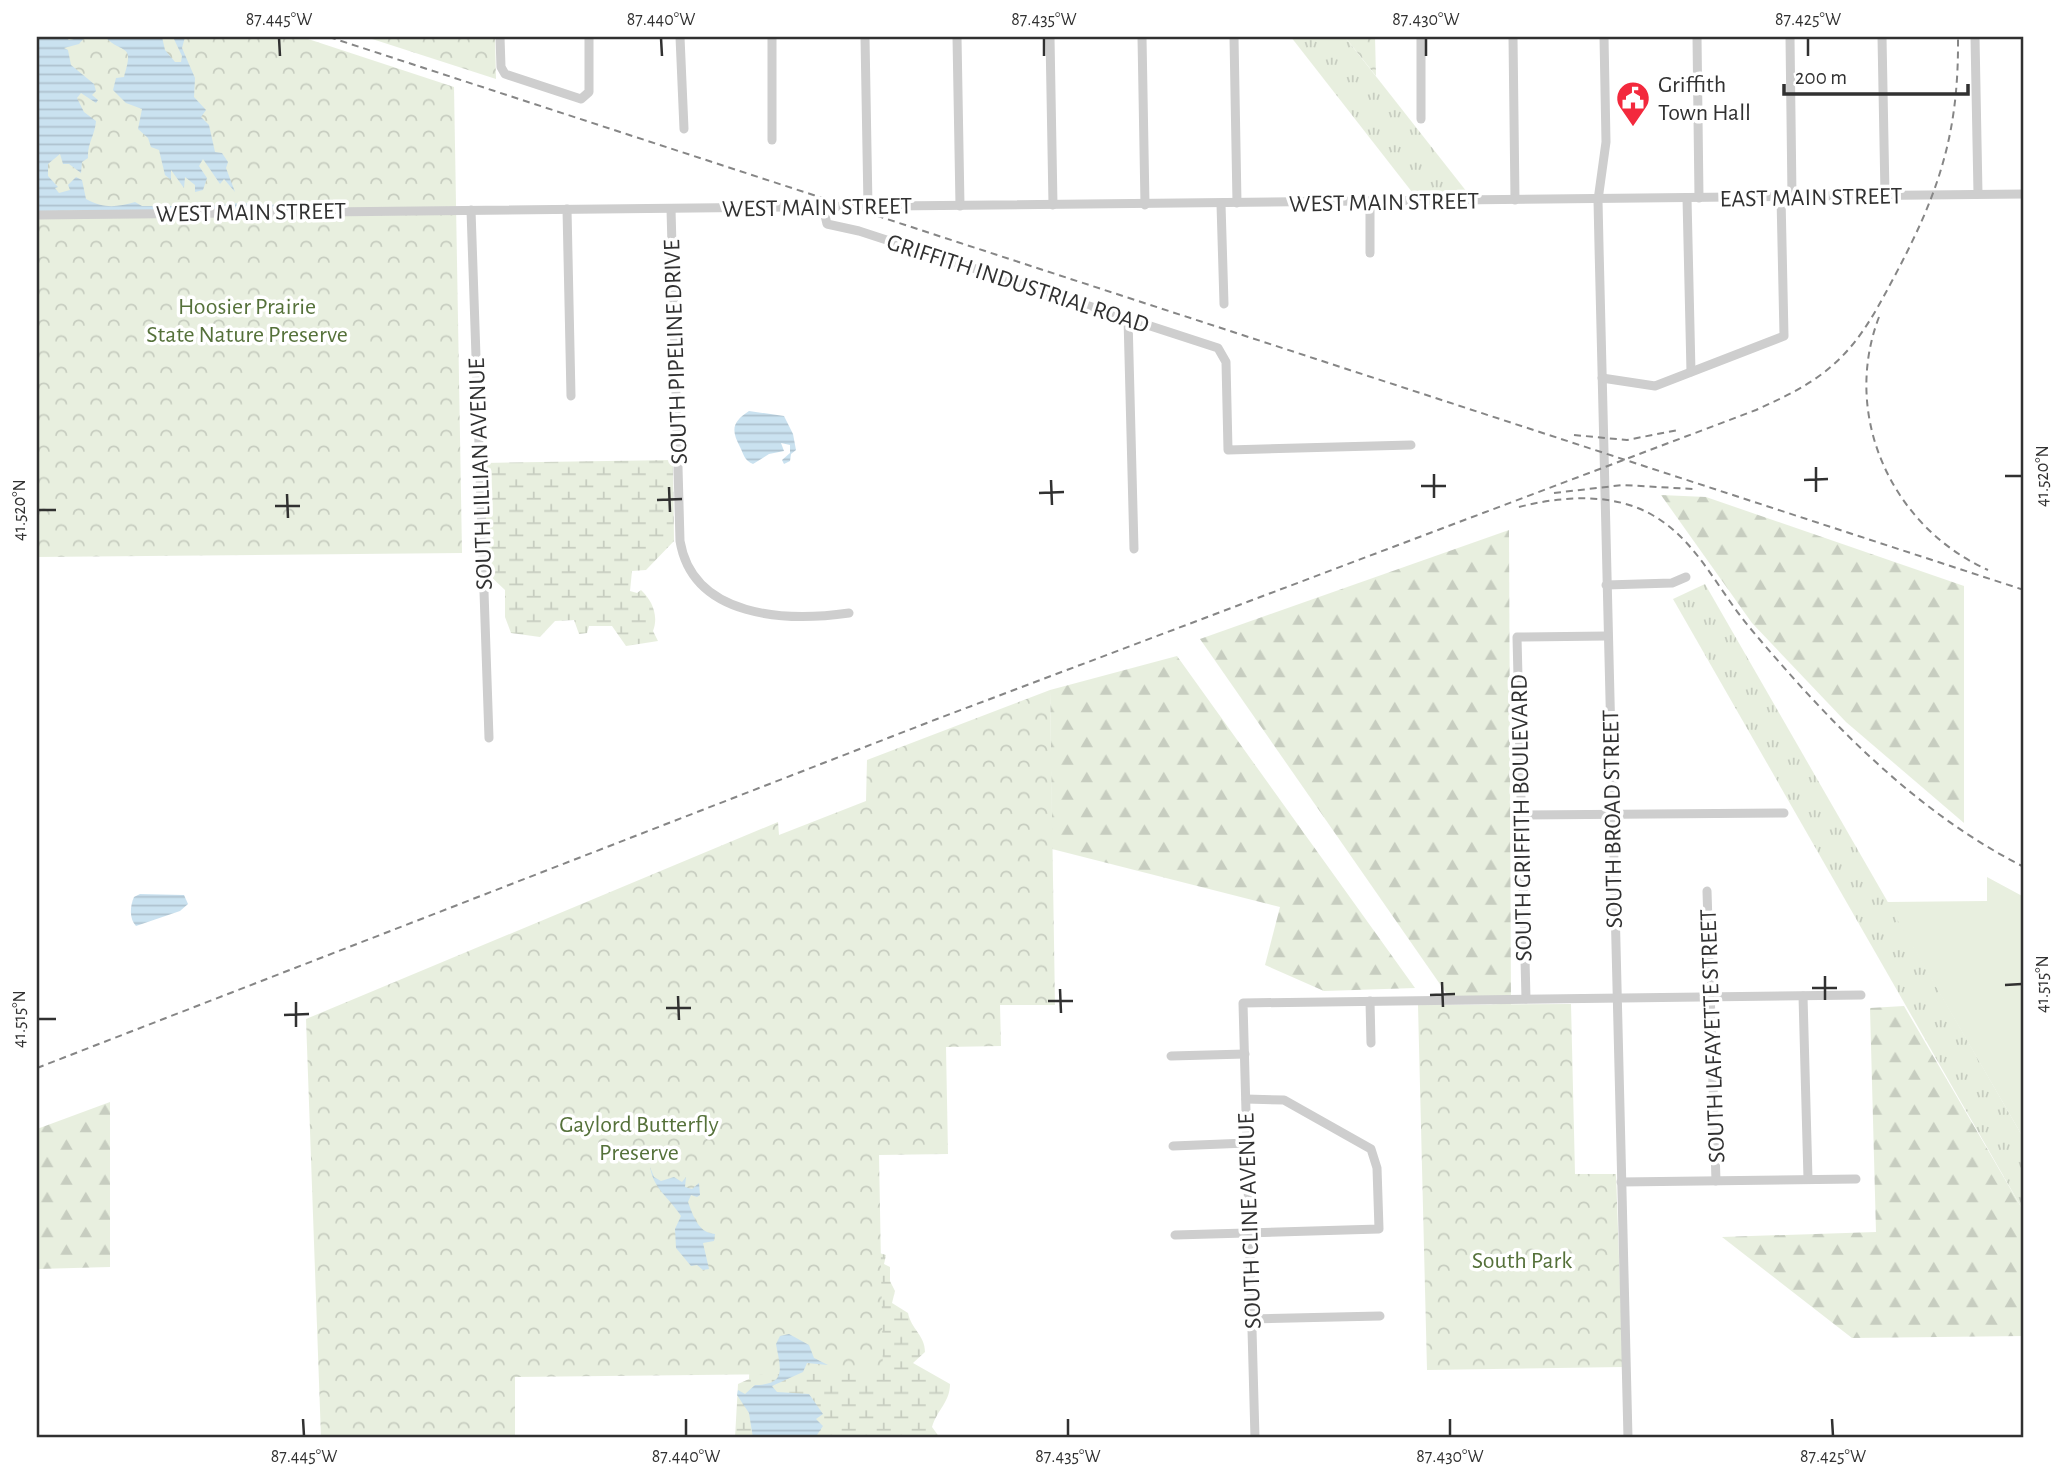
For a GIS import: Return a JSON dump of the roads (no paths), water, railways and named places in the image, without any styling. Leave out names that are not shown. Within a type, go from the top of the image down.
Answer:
[{"type":"street","points":[[500,37],[504,72],[578,99],[585,99],[590,90],[589,37]]},
{"type":"street","points":[[680,37],[684,129]]},
{"type":"street","points":[[772,37],[772,140]]},
{"type":"street","points":[[865,37],[868,207]]},
{"type":"street","points":[[957,37],[960,206]]},
{"type":"street","points":[[1050,37],[1053,205]]},
{"type":"street","points":[[1142,37],[1145,205]]},
{"type":"street","points":[[1234,37],[1237,204]]},
{"type":"street","points":[[1421,37],[1422,119]]},
{"type":"street","points":[[1513,37],[1515,200]]},
{"type":"street","name":"SOUTH BROAD STREET","points":[[1604,37],[1606,142],[1598,200],[1628,1438]]},
{"type":"street","points":[[1697,37],[1699,198]]},
{"type":"street","points":[[1790,37],[1792,197]]},
{"type":"street","points":[[1882,37],[1885,195]]},
{"type":"street","points":[[1975,37],[1978,194]]},
{"type":"street","name":"EAST MAIN STREET","points":[[1598,200],[2024,194]]},
{"type":"street","points":[[1602,378],[1653,387],[1784,336],[1781,197]]},
{"type":"street","points":[[1688,198],[1691,372]]},
{"type":"street","name":"WEST MAIN STREET","points":[[37,215],[1598,200]]},
{"type":"street","points":[[1370,202],[1370,253]]},
{"type":"street","points":[[1221,204],[1224,304]]},
{"type":"street","name":"GRIFFITH INDUSTRIAL ROAD","points":[[823,207],[827,224],[859,231],[1216,347],[1223,354],[1228,450],[1412,445]]},
{"type":"street","points":[[567,209],[571,396]]},
{"type":"street","name":"SOUTH PIPELINE DRIVE","points":[[671,209],[680,541],[686,564],[707,591],[747,610],[799,617],[849,613]]},
{"type":"street","name":"SOUTH LILLIAN AVENUE","points":[[471,210],[489,738]]},
{"type":"street","points":[[1128,318],[1134,549]]},
{"type":"street","points":[[1606,585],[1672,583],[1686,577]]},
{"type":"street","name":"SOUTH GRIFFITH BOULEVARD","points":[[1526,999],[1517,637],[1607,636]]},
{"type":"street","points":[[1521,815],[1784,813]]},
{"type":"street","name":"SOUTH LAFAYETTE STREET","points":[[1707,891],[1716,1181]]},
{"type":"street","points":[[1371,1043],[1370,1001],[1861,995]]},
{"type":"street","points":[[1803,996],[1808,1179]]},
{"type":"street","name":"SOUTH CLINE AVENUE","points":[[1255,1438],[1244,1003],[1370,1001]]},
{"type":"street","points":[[1171,1056],[1245,1054]]},
{"type":"street","points":[[1175,1235],[1379,1229],[1377,1163],[1367,1146],[1284,1100],[1246,1099]]},
{"type":"street","points":[[1173,1146],[1247,1143]]},
{"type":"street","points":[[1621,1182],[1856,1179]]},
{"type":"street","points":[[1252,1319],[1381,1316]]},
{"type":"water","points":[[37,37],[65,37],[69,40],[85,37],[79,44],[64,48],[68,50],[71,65],[94,84],[96,91],[92,95],[98,100],[96,103],[81,93],[77,98],[84,112],[96,121],[88,158],[82,162],[81,173],[69,164],[63,164],[60,154],[48,164],[48,176],[58,187],[55,188],[59,193],[70,190],[68,185],[76,177],[82,180],[86,199],[105,206],[135,202],[142,206],[182,206],[198,202],[209,206],[240,203],[352,208],[37,211]]},
{"type":"water","points":[[105,37],[162,37],[165,50],[175,62],[181,62],[182,56],[173,37],[185,37],[182,48],[195,78],[194,97],[206,110],[201,117],[209,125],[215,152],[222,153],[228,162],[226,168],[235,192],[224,179],[220,184],[203,159],[199,166],[207,178],[203,190],[195,192],[195,185],[185,177],[184,188],[171,170],[171,180],[165,175],[159,150],[151,147],[148,138],[138,129],[142,109],[126,103],[113,90],[116,78],[124,77],[128,54]]},
{"type":"water","points":[[749,411],[784,416],[793,434],[796,450],[791,454],[790,461],[784,464],[782,460],[790,453],[790,445],[781,443],[784,451],[769,454],[753,464],[746,459],[734,431],[739,419]]},
{"type":"water","points":[[140,894],[184,895],[188,904],[180,911],[136,926],[132,920],[131,908],[134,897]]},
{"type":"water","points":[[650,1167],[654,1177],[661,1181],[674,1177],[682,1182],[686,1177],[685,1187],[692,1189],[699,1183],[700,1195],[691,1195],[688,1202],[700,1227],[715,1234],[714,1241],[703,1243],[709,1269],[691,1266],[676,1248],[675,1229],[681,1216],[658,1188]]},
{"type":"water","points":[[789,1334],[809,1345],[814,1358],[828,1365],[807,1363],[803,1372],[772,1386],[777,1392],[809,1394],[823,1414],[816,1419],[823,1426],[815,1438],[753,1438],[749,1413],[737,1395],[738,1390],[745,1394],[755,1385],[773,1382],[777,1378],[780,1367],[776,1344],[780,1336]]},
{"type":"railway","points":[[329,37],[2024,590]]},
{"type":"railway","points":[[37,1068],[937,719],[1756,410],[1797,390],[1834,364],[1860,336],[1922,221],[1943,164],[1950,135],[1955,105],[1958,37]]},
{"type":"railway","points":[[1879,317],[1869,355],[1867,392],[1871,429],[1883,464],[1901,497],[1925,526],[1954,551],[1988,570]]},
{"type":"railway","points":[[1574,435],[1627,440],[1678,430]]},
{"type":"railway","points":[[1554,493],[1623,485],[1693,489]]},
{"type":"railway","points":[[1519,507],[1553,500],[1605,500],[1638,508],[1669,526],[1695,552],[1738,613],[1780,663],[1875,762],[1946,820],[2024,867]]},
{"type":"place","name":"Griffith Town Hall","points":[[1633,128]]},
{"type":"park label","name":"Hoosier Prairie State Nature Preserve","points":[[247,320]]},
{"type":"park label","name":"Gaylord Butterfly Preserve","points":[[639,1138]]},
{"type":"park label","name":"South Park","points":[[1522,1260]]}]
